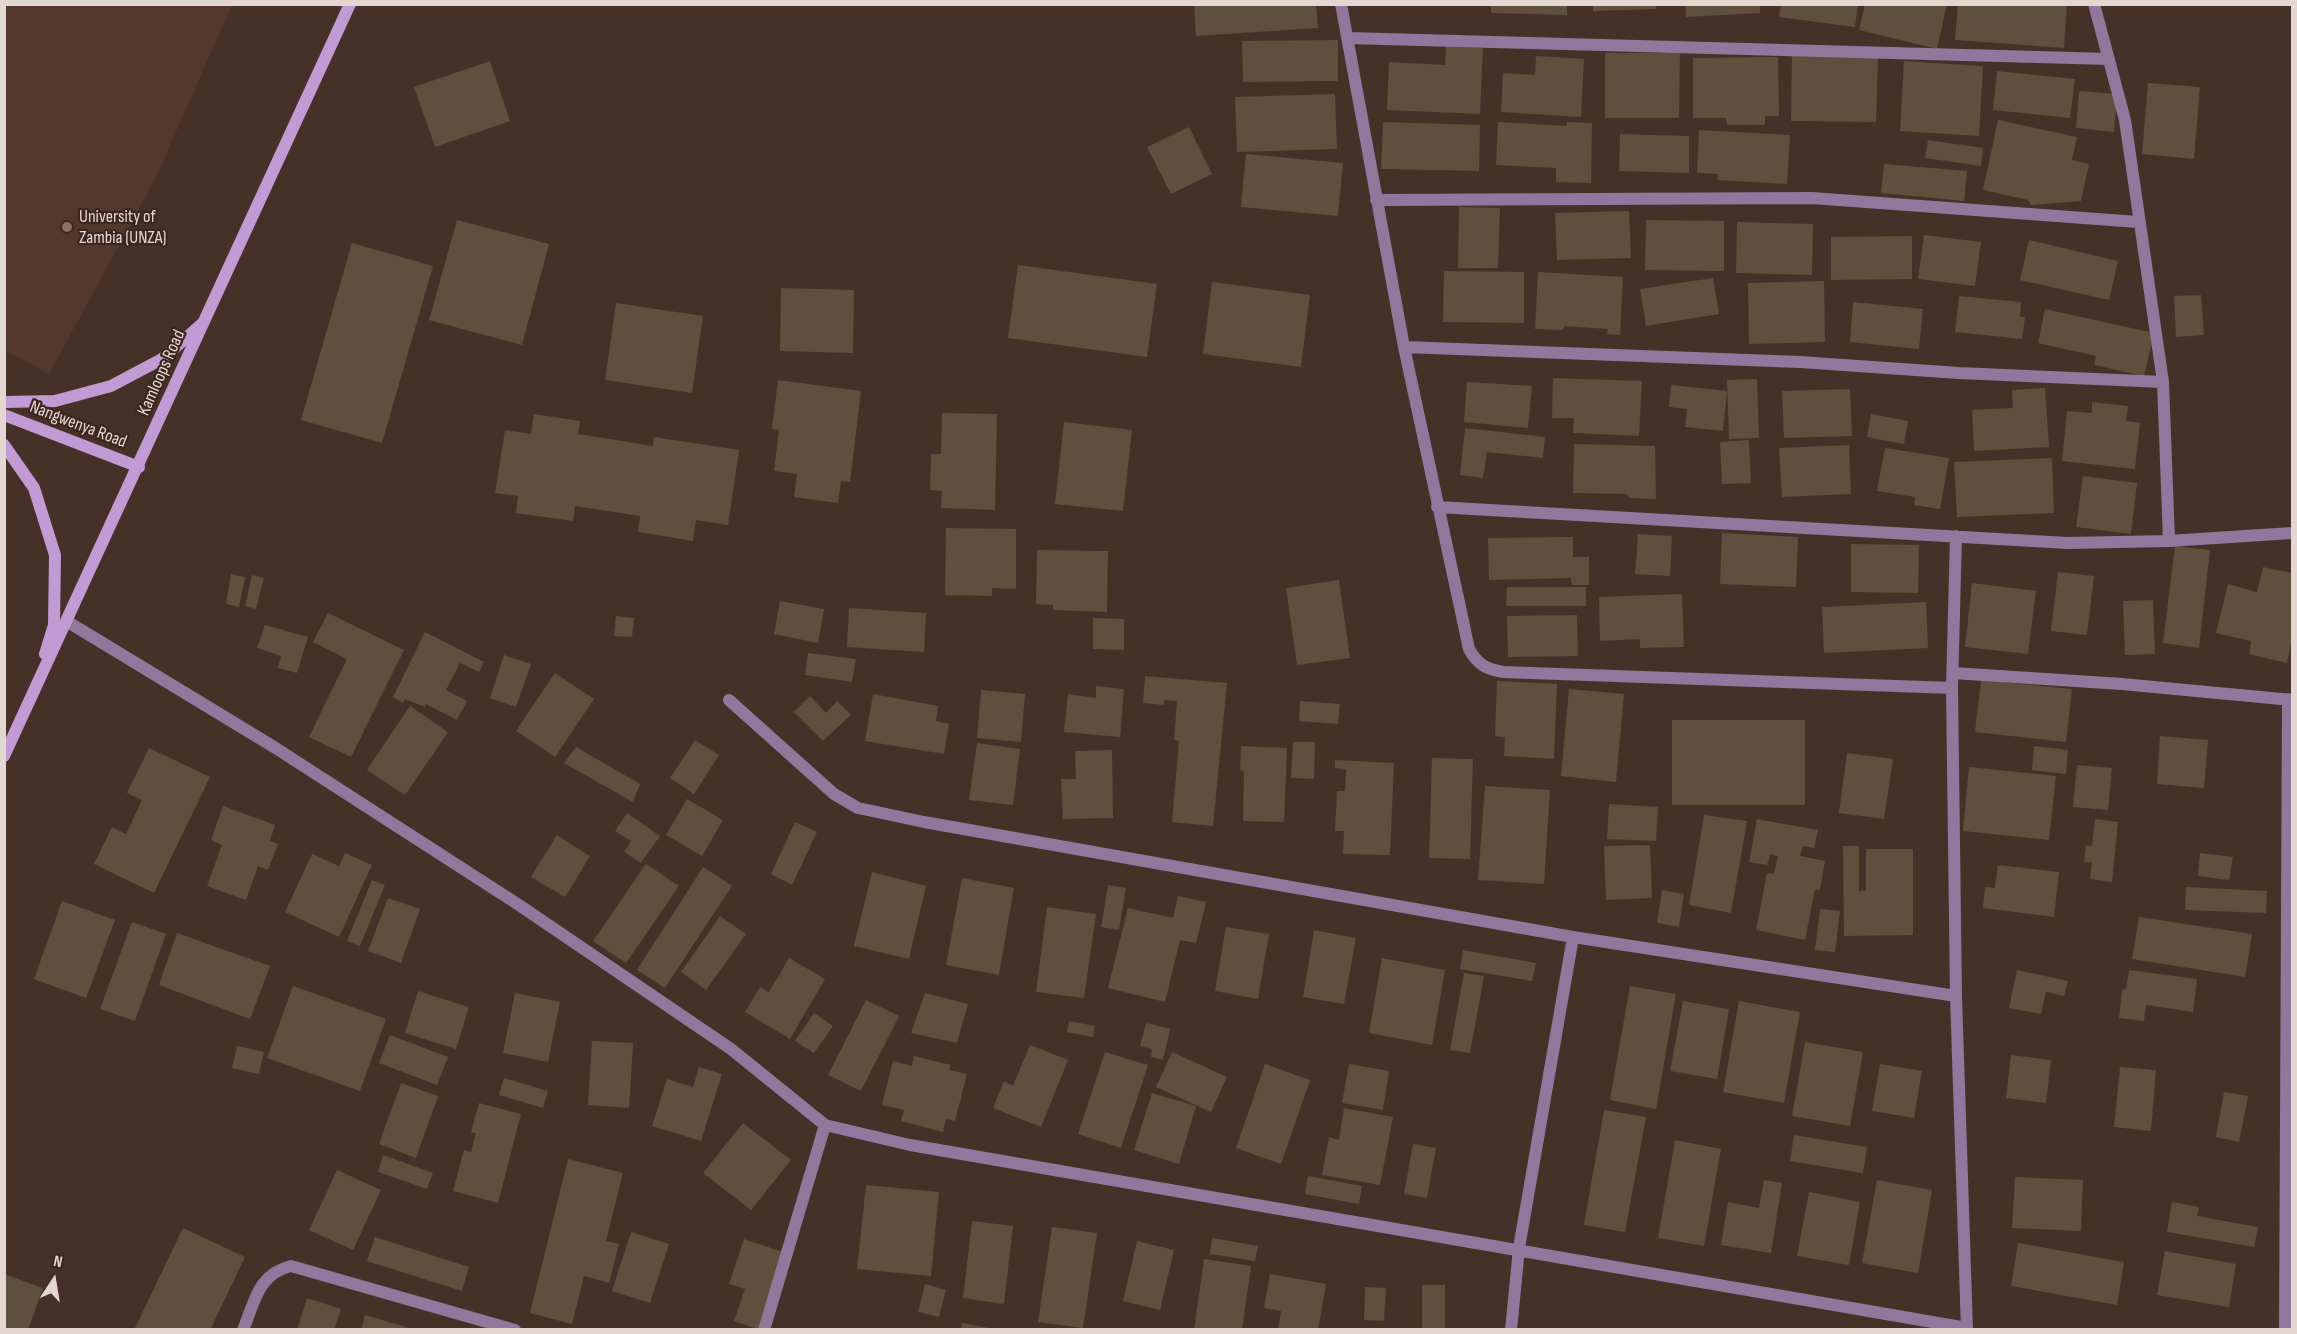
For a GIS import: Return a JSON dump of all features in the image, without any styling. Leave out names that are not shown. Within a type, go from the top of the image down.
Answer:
[{"type":"main road","name":"Kamloops Road","points":[[4,756],[32,692],[68,622],[350,4]]},
{"type":"main road","points":[[4,402],[55,401],[111,386],[162,359],[207,319]]},
{"type":"main road","name":"Nangwenya Road","points":[[4,415],[139,467]]},
{"type":"main road","points":[[4,445],[34,488],[55,555],[54,625],[32,692]]},
{"type":"street","points":[[1341,4],[1404,347],[1469,649],[1476,662],[1488,669],[1952,688]]},
{"type":"street","points":[[2094,4],[2125,120],[2163,382],[2169,541]]},
{"type":"street","points":[[1348,38],[2109,59]]},
{"type":"street","points":[[1376,200],[1812,198],[2138,222]]},
{"type":"street","points":[[1404,347],[1800,362],[1959,373],[2163,382]]},
{"type":"street","points":[[1437,507],[2068,543],[2169,541],[2292,533]]},
{"type":"street","points":[[68,622],[274,747],[529,911],[731,1049],[825,1125],[910,1145],[1519,1248],[1967,1328],[1956,996],[1952,688],[1956,536]]},
{"type":"street","points":[[1953,673],[2122,684],[2290,700],[2289,1164],[2285,1329]]},
{"type":"street","points":[[729,700],[834,794],[858,808],[1573,937],[1956,996]]},
{"type":"street","points":[[1511,1329],[1519,1248],[1573,937]]},
{"type":"street","points":[[764,1329],[825,1125]]},
{"type":"street","points":[[243,1329],[266,1277],[276,1270],[291,1266],[515,1329]]},
{"type":"shaded area","name":"University of Zambia (UNZA)","points":[[4,5],[232,5],[157,175],[49,374],[5,350]]},
{"type":"building","points":[[1194,4],[1316,4],[1318,28],[1196,36]]},
{"type":"building","points":[[1491,4],[1567,4],[1567,15],[1491,13]]},
{"type":"building","points":[[1593,4],[1656,4],[1656,9],[1593,11]]},
{"type":"building","points":[[1685,4],[1760,4],[1760,13],[1686,17]]},
{"type":"building","points":[[1865,4],[1947,4],[1937,49],[1859,30]]},
{"type":"building","points":[[1958,4],[2067,4],[2064,48],[1955,40]]},
{"type":"building","points":[[1781,5],[1858,5],[1855,27],[1779,17]]},
{"type":"building","points":[[1338,40],[1338,81],[1243,82],[1242,41]]},
{"type":"building","points":[[1446,46],[1483,48],[1480,114],[1387,110],[1389,62],[1445,65]]},
{"type":"building","points":[[1605,53],[1680,53],[1679,118],[1605,118]]},
{"type":"building","points":[[1536,56],[1584,59],[1581,117],[1501,112],[1503,73],[1535,75]]},
{"type":"building","points":[[1792,56],[1878,58],[1876,122],[1791,121]]},
{"type":"building","points":[[1778,57],[1779,116],[1765,116],[1765,125],[1727,125],[1726,118],[1693,118],[1693,58]]},
{"type":"building","points":[[490,61],[510,121],[435,147],[414,87]]},
{"type":"building","points":[[1904,61],[1983,66],[1979,136],[1900,131]]},
{"type":"building","points":[[1997,71],[2075,79],[2070,118],[1993,110]]},
{"type":"building","points":[[2148,83],[2200,87],[2194,159],[2142,154]]},
{"type":"building","points":[[2079,91],[2117,94],[2114,132],[2076,128]]},
{"type":"building","points":[[1335,94],[1337,149],[1237,152],[1235,97]]},
{"type":"building","points":[[1998,120],[2077,137],[2072,160],[2089,164],[2081,201],[2031,205],[2028,200],[1983,190]]},
{"type":"building","points":[[1383,122],[1480,125],[1479,171],[1381,169]]},
{"type":"building","points":[[1498,122],[1567,126],[1567,122],[1592,123],[1591,183],[1556,182],[1556,168],[1496,165]]},
{"type":"building","points":[[1189,127],[1212,174],[1171,194],[1147,147]]},
{"type":"building","points":[[1699,130],[1790,135],[1787,184],[1717,180],[1718,174],[1697,173]]},
{"type":"building","points":[[1620,134],[1689,136],[1689,173],[1619,171]]},
{"type":"building","points":[[1928,140],[1983,148],[1981,166],[1925,158]]},
{"type":"building","points":[[1246,154],[1343,163],[1338,216],[1241,207]]},
{"type":"building","points":[[1884,164],[1967,171],[1964,201],[1881,193]]},
{"type":"building","points":[[1459,207],[1500,208],[1498,268],[1458,268]]},
{"type":"building","points":[[1629,211],[1631,258],[1557,260],[1555,213]]},
{"type":"building","points":[[457,220],[549,244],[522,345],[429,320]]},
{"type":"building","points":[[1646,220],[1724,221],[1724,271],[1645,270]]},
{"type":"building","points":[[1737,222],[1813,224],[1812,275],[1736,273]]},
{"type":"building","points":[[1924,235],[1981,242],[1975,286],[1918,279]]},
{"type":"building","points":[[1912,236],[1912,279],[1831,280],[1831,237]]},
{"type":"building","points":[[2029,240],[2118,261],[2109,300],[2020,280]]},
{"type":"building","points":[[352,243],[433,266],[382,443],[301,420]]},
{"type":"building","points":[[1018,265],[1157,284],[1147,357],[1008,338]]},
{"type":"building","points":[[1444,271],[1524,272],[1524,323],[1443,322]]},
{"type":"building","points":[[1538,272],[1623,277],[1620,335],[1607,334],[1608,329],[1564,326],[1563,330],[1535,329]]},
{"type":"building","points":[[1713,278],[1719,314],[1646,326],[1640,289]]},
{"type":"building","points":[[1824,281],[1825,342],[1749,344],[1748,283]]},
{"type":"building","points":[[1212,282],[1310,295],[1301,367],[1203,354]]},
{"type":"building","points":[[781,288],[854,290],[853,353],[780,351]]},
{"type":"building","points":[[2201,295],[2204,335],[2176,337],[2174,296]]},
{"type":"building","points":[[1959,296],[2021,302],[2020,317],[2025,317],[2022,339],[1955,332]]},
{"type":"building","points":[[1853,302],[1923,309],[1919,349],[1850,342]]},
{"type":"building","points":[[616,303],[703,316],[692,393],[605,380]]},
{"type":"building","points":[[2045,309],[2154,333],[2144,376],[2094,365],[2096,356],[2038,343]]},
{"type":"building","points":[[1553,378],[1642,381],[1639,436],[1573,433],[1574,418],[1552,418]]},
{"type":"building","points":[[1757,379],[1759,438],[1729,439],[1727,380]]},
{"type":"building","points":[[778,380],[861,391],[850,482],[841,481],[838,503],[794,497],[797,474],[774,471],[779,430],[772,429]]},
{"type":"building","points":[[1467,382],[1532,386],[1528,428],[1464,422]]},
{"type":"building","points":[[1671,385],[1727,391],[1723,431],[1685,427],[1687,409],[1669,407]]},
{"type":"building","points":[[2045,388],[2049,447],[1974,451],[1972,410],[2013,408],[2012,390]]},
{"type":"building","points":[[1850,389],[1852,436],[1784,438],[1782,391]]},
{"type":"building","points":[[2092,402],[2128,406],[2126,421],[2140,423],[2135,469],[2062,461],[2067,411],[2092,413]]},
{"type":"building","points":[[942,413],[997,414],[995,510],[941,508],[942,491],[930,490],[931,454],[941,454]]},
{"type":"building","points":[[534,414],[580,421],[578,434],[653,446],[654,437],[739,450],[728,525],[696,520],[693,541],[638,532],[640,516],[575,506],[573,521],[516,513],[518,496],[495,493],[505,430],[531,434]]},
{"type":"building","points":[[1871,414],[1908,421],[1904,444],[1867,437]]},
{"type":"building","points":[[1064,422],[1132,430],[1123,511],[1055,504]]},
{"type":"building","points":[[1465,428],[1545,437],[1543,458],[1487,452],[1483,478],[1460,475]]},
{"type":"building","points":[[1749,440],[1751,483],[1722,484],[1720,442]]},
{"type":"building","points":[[1574,444],[1655,446],[1656,499],[1629,498],[1627,494],[1573,493]]},
{"type":"building","points":[[1849,445],[1851,494],[1782,497],[1779,448]]},
{"type":"building","points":[[1885,448],[1949,458],[1940,509],[1914,505],[1915,497],[1877,491]]},
{"type":"building","points":[[2052,458],[2054,513],[1957,517],[1954,462]]},
{"type":"building","points":[[2083,476],[2137,483],[2131,534],[2076,527]]},
{"type":"building","points":[[946,528],[1016,529],[1016,589],[992,588],[992,596],[945,595]]},
{"type":"building","points":[[1722,533],[1798,537],[1796,587],[1720,584]]},
{"type":"building","points":[[1638,534],[1672,536],[1670,576],[1635,574]]},
{"type":"building","points":[[1573,537],[1573,557],[1589,557],[1589,585],[1572,585],[1571,578],[1489,580],[1488,538]]},
{"type":"building","points":[[1851,544],[1919,545],[1918,593],[1851,592]]},
{"type":"building","points":[[2175,546],[2210,550],[2199,648],[2163,643]]},
{"type":"building","points":[[1037,550],[1108,551],[1107,612],[1053,610],[1053,605],[1036,604]]},
{"type":"building","points":[[2263,567],[2292,573],[2292,639],[2287,663],[2249,654],[2251,641],[2216,633],[2228,584],[2257,592]]},
{"type":"building","points":[[2058,572],[2094,576],[2087,635],[2051,631]]},
{"type":"building","points":[[231,574],[245,577],[239,607],[226,604]]},
{"type":"building","points":[[252,575],[264,578],[256,609],[245,606]]},
{"type":"building","points":[[1339,580],[1350,658],[1297,665],[1286,588]]},
{"type":"building","points":[[1972,583],[2036,591],[2028,654],[1965,647]]},
{"type":"building","points":[[1507,587],[1586,587],[1586,606],[1506,606]]},
{"type":"building","points":[[1682,594],[1684,647],[1640,648],[1640,639],[1600,641],[1599,597]]},
{"type":"building","points":[[2153,600],[2155,654],[2125,655],[2123,601]]},
{"type":"building","points":[[780,601],[824,609],[818,643],[774,634]]},
{"type":"building","points":[[1926,602],[1928,648],[1824,653],[1822,607]]},
{"type":"building","points":[[849,608],[926,613],[924,652],[847,647]]},
{"type":"building","points":[[328,613],[404,650],[351,757],[309,737],[347,659],[313,642]]},
{"type":"building","points":[[1577,615],[1578,656],[1508,657],[1507,616]]},
{"type":"building","points":[[616,616],[634,618],[632,637],[614,636]]},
{"type":"building","points":[[1093,618],[1124,619],[1124,650],[1093,649]]},
{"type":"building","points":[[265,625],[308,637],[297,673],[278,668],[281,656],[257,648]]},
{"type":"building","points":[[425,632],[484,662],[479,672],[460,663],[446,690],[467,701],[457,720],[426,704],[425,707],[405,699],[403,703],[393,697]]},
{"type":"building","points":[[808,653],[856,659],[852,682],[805,675]]},
{"type":"building","points":[[504,655],[531,664],[516,707],[490,698]]},
{"type":"building","points":[[555,673],[594,699],[555,757],[516,731]]},
{"type":"building","points":[[1145,676],[1227,683],[1213,826],[1172,822],[1179,741],[1174,740],[1177,701],[1164,700],[1164,705],[1143,703]]},
{"type":"building","points":[[1981,680],[2072,689],[2066,742],[1975,732]]},
{"type":"building","points":[[1497,681],[1557,684],[1554,759],[1504,756],[1505,737],[1495,736]]},
{"type":"building","points":[[1096,686],[1124,689],[1120,737],[1064,732],[1068,694],[1096,698]]},
{"type":"building","points":[[1569,689],[1624,694],[1616,782],[1561,776]]},
{"type":"building","points":[[981,690],[1025,694],[1021,742],[977,738]]},
{"type":"building","points":[[873,694],[938,706],[936,721],[949,724],[944,754],[865,741]]},
{"type":"building","points":[[810,696],[826,713],[837,701],[851,715],[823,741],[794,712]]},
{"type":"building","points":[[1300,701],[1340,704],[1338,724],[1299,721]]},
{"type":"building","points":[[410,706],[448,732],[405,795],[367,770]]},
{"type":"building","points":[[1672,720],[1805,720],[1805,805],[1672,805]]},
{"type":"building","points":[[2160,736],[2208,740],[2204,788],[2157,784]]},
{"type":"building","points":[[695,740],[719,755],[694,794],[670,778]]},
{"type":"building","points":[[1293,742],[1315,742],[1314,779],[1291,778]]},
{"type":"building","points":[[977,743],[1020,749],[1013,805],[969,800]]},
{"type":"building","points":[[1241,746],[1287,748],[1284,822],[1243,821],[1244,771],[1240,770]]},
{"type":"building","points":[[2034,746],[2068,750],[2066,774],[2032,770]]},
{"type":"building","points":[[576,747],[640,784],[633,802],[564,763]]},
{"type":"building","points":[[149,748],[210,777],[154,893],[94,864],[112,827],[126,834],[142,800],[127,793]]},
{"type":"building","points":[[1112,750],[1113,818],[1063,819],[1061,779],[1076,779],[1075,751]]},
{"type":"building","points":[[1847,753],[1893,759],[1884,819],[1839,813]]},
{"type":"building","points":[[1432,758],[1473,759],[1470,859],[1429,858]]},
{"type":"building","points":[[1335,760],[1394,763],[1390,855],[1343,854],[1344,831],[1335,831],[1337,791],[1345,791],[1346,769],[1335,768]]},
{"type":"building","points":[[2077,765],[2112,768],[2108,810],[2073,807]]},
{"type":"building","points":[[1969,767],[2056,776],[2049,840],[1963,831]]},
{"type":"building","points":[[1485,786],[1550,790],[1544,884],[1478,880]]},
{"type":"building","points":[[687,799],[723,820],[702,856],[666,835]]},
{"type":"building","points":[[1609,804],[1658,807],[1656,841],[1607,839]]},
{"type":"building","points":[[223,806],[275,825],[270,841],[278,844],[268,870],[258,866],[246,900],[207,886],[222,845],[211,840]]},
{"type":"building","points":[[627,813],[660,836],[641,863],[624,852],[631,841],[615,831]]},
{"type":"building","points":[[1704,815],[1747,821],[1731,913],[1689,905]]},
{"type":"building","points":[[1757,819],[1818,830],[1814,848],[1803,846],[1800,856],[1825,861],[1820,890],[1815,889],[1805,940],[1756,930],[1767,873],[1774,874],[1778,856],[1770,854],[1767,865],[1749,862]]},
{"type":"building","points":[[2095,819],[2118,822],[2112,882],[2090,879],[2092,862],[2084,862],[2086,845],[2092,846]]},
{"type":"building","points":[[795,822],[817,832],[792,885],[771,874]]},
{"type":"building","points":[[557,835],[590,856],[565,897],[531,877]]},
{"type":"building","points":[[1650,845],[1652,898],[1606,900],[1604,846]]},
{"type":"building","points":[[1843,846],[1859,846],[1859,891],[1866,890],[1866,849],[1913,849],[1913,935],[1844,936]]},
{"type":"building","points":[[345,853],[372,865],[339,937],[285,912],[312,854],[339,866]]},
{"type":"building","points":[[2200,853],[2233,857],[2229,880],[2198,876]]},
{"type":"building","points":[[646,864],[679,886],[626,963],[593,941]]},
{"type":"building","points":[[1998,865],[2059,872],[2054,917],[1983,908],[1985,887],[1995,888]]},
{"type":"building","points":[[703,867],[732,886],[665,988],[637,970]]},
{"type":"building","points":[[872,872],[926,886],[909,959],[854,946]]},
{"type":"building","points":[[962,878],[1014,888],[999,975],[946,965]]},
{"type":"building","points":[[372,880],[385,885],[360,946],[347,941]]},
{"type":"building","points":[[1108,885],[1126,888],[1119,930],[1101,927]]},
{"type":"building","points":[[2186,887],[2267,891],[2266,913],[2185,910]]},
{"type":"building","points":[[1662,890],[1684,894],[1679,927],[1657,923]]},
{"type":"building","points":[[1178,896],[1206,902],[1196,943],[1180,940],[1165,1002],[1108,988],[1128,908],[1173,918]]},
{"type":"building","points":[[388,898],[420,909],[401,963],[368,951]]},
{"type":"building","points":[[62,901],[115,920],[86,998],[34,979]]},
{"type":"building","points":[[1047,907],[1096,914],[1084,998],[1036,992]]},
{"type":"building","points":[[1820,909],[1840,911],[1835,952],[1815,950]]},
{"type":"building","points":[[720,916],[746,934],[706,990],[681,972]]},
{"type":"building","points":[[2139,917],[2252,934],[2245,977],[2132,959]]},
{"type":"building","points":[[132,922],[166,934],[135,1021],[100,1009]]},
{"type":"building","points":[[1226,927],[1269,934],[1258,999],[1215,991]]},
{"type":"building","points":[[1314,930],[1356,938],[1344,1004],[1303,997]]},
{"type":"building","points":[[177,933],[270,966],[250,1019],[159,985]]},
{"type":"building","points":[[1463,950],[1536,963],[1532,981],[1460,969]]},
{"type":"building","points":[[789,958],[825,979],[790,1039],[745,1012],[760,987],[769,992]]},
{"type":"building","points":[[1382,958],[1445,970],[1432,1045],[1369,1033]]},
{"type":"building","points":[[2017,970],[2068,981],[2064,996],[2046,992],[2041,1014],[2009,1008]]},
{"type":"building","points":[[2129,970],[2197,979],[2193,1012],[2146,1005],[2144,1021],[2119,1018],[2122,989],[2126,990]]},
{"type":"building","points":[[1464,973],[1484,976],[1470,1053],[1450,1050]]},
{"type":"building","points":[[293,986],[386,1019],[360,1091],[267,1058]]},
{"type":"building","points":[[1630,986],[1676,994],[1656,1109],[1610,1100]]},
{"type":"building","points":[[418,991],[469,1007],[456,1049],[405,1033]]},
{"type":"building","points":[[515,993],[560,1002],[548,1062],[503,1053]]},
{"type":"building","points":[[925,993],[968,1004],[957,1043],[911,1033]]},
{"type":"building","points":[[866,1000],[899,1016],[861,1091],[828,1075]]},
{"type":"building","points":[[1683,1001],[1729,1009],[1717,1079],[1670,1071]]},
{"type":"building","points":[[1739,1001],[1800,1012],[1784,1103],[1723,1092]]},
{"type":"building","points":[[814,1013],[833,1026],[814,1053],[795,1041]]},
{"type":"building","points":[[1069,1021],[1095,1026],[1093,1037],[1067,1032]]},
{"type":"building","points":[[1146,1023],[1170,1029],[1163,1060],[1151,1057],[1152,1049],[1140,1046]]},
{"type":"building","points":[[390,1035],[448,1057],[437,1085],[379,1063]]},
{"type":"building","points":[[592,1041],[633,1043],[629,1108],[588,1105]]},
{"type":"building","points":[[1805,1042],[1863,1052],[1850,1126],[1792,1116]]},
{"type":"building","points":[[1030,1045],[1068,1060],[1041,1127],[993,1108],[1004,1081],[1013,1086]]},
{"type":"building","points":[[237,1046],[264,1052],[259,1074],[232,1068]]},
{"type":"building","points":[[1105,1052],[1148,1065],[1121,1148],[1078,1134]]},
{"type":"building","points":[[1172,1052],[1227,1077],[1211,1112],[1156,1087]]},
{"type":"building","points":[[2011,1055],[2051,1060],[2046,1103],[2006,1098]]},
{"type":"building","points":[[914,1056],[951,1065],[949,1070],[967,1074],[955,1121],[946,1119],[943,1132],[901,1121],[904,1110],[882,1105],[893,1061],[912,1066]]},
{"type":"building","points":[[1265,1064],[1310,1080],[1281,1164],[1236,1148]]},
{"type":"building","points":[[1349,1064],[1389,1071],[1383,1110],[1342,1103]]},
{"type":"building","points":[[1880,1064],[1922,1071],[1914,1118],[1872,1111]]},
{"type":"building","points":[[699,1067],[722,1074],[701,1141],[652,1126],[667,1079],[693,1087]]},
{"type":"building","points":[[2120,1067],[2156,1070],[2151,1131],[2114,1127]]},
{"type":"building","points":[[504,1078],[548,1091],[543,1108],[499,1095]]},
{"type":"building","points":[[401,1083],[438,1096],[416,1158],[379,1144]]},
{"type":"building","points":[[2224,1092],[2248,1096],[2239,1142],[2216,1137]]},
{"type":"building","points":[[1152,1093],[1196,1106],[1179,1164],[1134,1150]]},
{"type":"building","points":[[479,1103],[521,1114],[498,1203],[453,1191],[464,1150],[471,1152],[476,1133],[471,1132]]},
{"type":"building","points":[[1344,1108],[1393,1117],[1380,1185],[1322,1175],[1329,1137],[1339,1140]]},
{"type":"building","points":[[1604,1110],[1646,1117],[1625,1232],[1584,1225]]},
{"type":"building","points":[[743,1123],[791,1160],[751,1210],[703,1173]]},
{"type":"building","points":[[1794,1135],[1867,1147],[1863,1173],[1790,1161]]},
{"type":"building","points":[[1675,1140],[1721,1149],[1704,1246],[1658,1238]]},
{"type":"building","points":[[1413,1144],[1436,1148],[1427,1198],[1404,1194]]},
{"type":"building","points":[[383,1155],[433,1173],[427,1189],[378,1172]]},
{"type":"building","points":[[568,1159],[623,1173],[606,1241],[619,1244],[609,1283],[584,1276],[572,1324],[530,1313]]},
{"type":"building","points":[[337,1170],[381,1190],[353,1250],[309,1230]]},
{"type":"building","points":[[1308,1176],[1362,1186],[1359,1204],[1305,1194]]},
{"type":"building","points":[[2015,1177],[2083,1180],[2081,1231],[2012,1228]]},
{"type":"building","points":[[1764,1180],[1782,1183],[1771,1253],[1721,1245],[1728,1202],[1759,1208]]},
{"type":"building","points":[[1877,1180],[1932,1190],[1918,1273],[1862,1263]]},
{"type":"building","points":[[866,1185],[939,1192],[931,1276],[857,1269]]},
{"type":"building","points":[[1809,1192],[1860,1202],[1849,1265],[1797,1256]]},
{"type":"building","points":[[2172,1202],[2199,1207],[2197,1216],[2258,1227],[2254,1247],[2167,1232]]},
{"type":"building","points":[[972,1221],[1013,1226],[1004,1304],[963,1298]]},
{"type":"building","points":[[1052,1227],[1097,1233],[1083,1328],[1038,1322]]},
{"type":"building","points":[[183,1228],[245,1257],[210,1330],[134,1330]]},
{"type":"building","points":[[631,1232],[669,1244],[650,1303],[612,1291]]},
{"type":"building","points":[[375,1237],[469,1267],[462,1291],[367,1261]]},
{"type":"building","points":[[1212,1238],[1258,1246],[1255,1261],[1210,1254]]},
{"type":"building","points":[[744,1239],[786,1253],[761,1330],[734,1321],[745,1289],[729,1284]]},
{"type":"building","points":[[1137,1241],[1174,1250],[1160,1310],[1123,1301]]},
{"type":"building","points":[[2018,1243],[2124,1262],[2117,1305],[2011,1286]]},
{"type":"building","points":[[2165,1251],[2236,1264],[2229,1307],[2157,1295]]},
{"type":"building","points":[[1204,1259],[1251,1266],[1242,1330],[1194,1330]]},
{"type":"building","points":[[4,1274],[43,1288],[28,1330],[4,1330]]},
{"type":"building","points":[[1270,1274],[1326,1284],[1318,1330],[1278,1330],[1281,1311],[1264,1308]]},
{"type":"building","points":[[925,1284],[946,1290],[939,1317],[918,1312]]},
{"type":"building","points":[[1422,1285],[1445,1285],[1445,1330],[1422,1330]]},
{"type":"building","points":[[1365,1287],[1386,1288],[1384,1321],[1364,1320]]},
{"type":"building","points":[[307,1298],[341,1309],[334,1330],[297,1330]]},
{"type":"building","points":[[365,1315],[413,1329],[413,1330],[361,1330]]},
{"type":"building","points":[[962,1323],[989,1328],[989,1330],[961,1330]]},
{"type":"place","name":"University of Zambia (UNZA)","points":[[67,227]]}]
